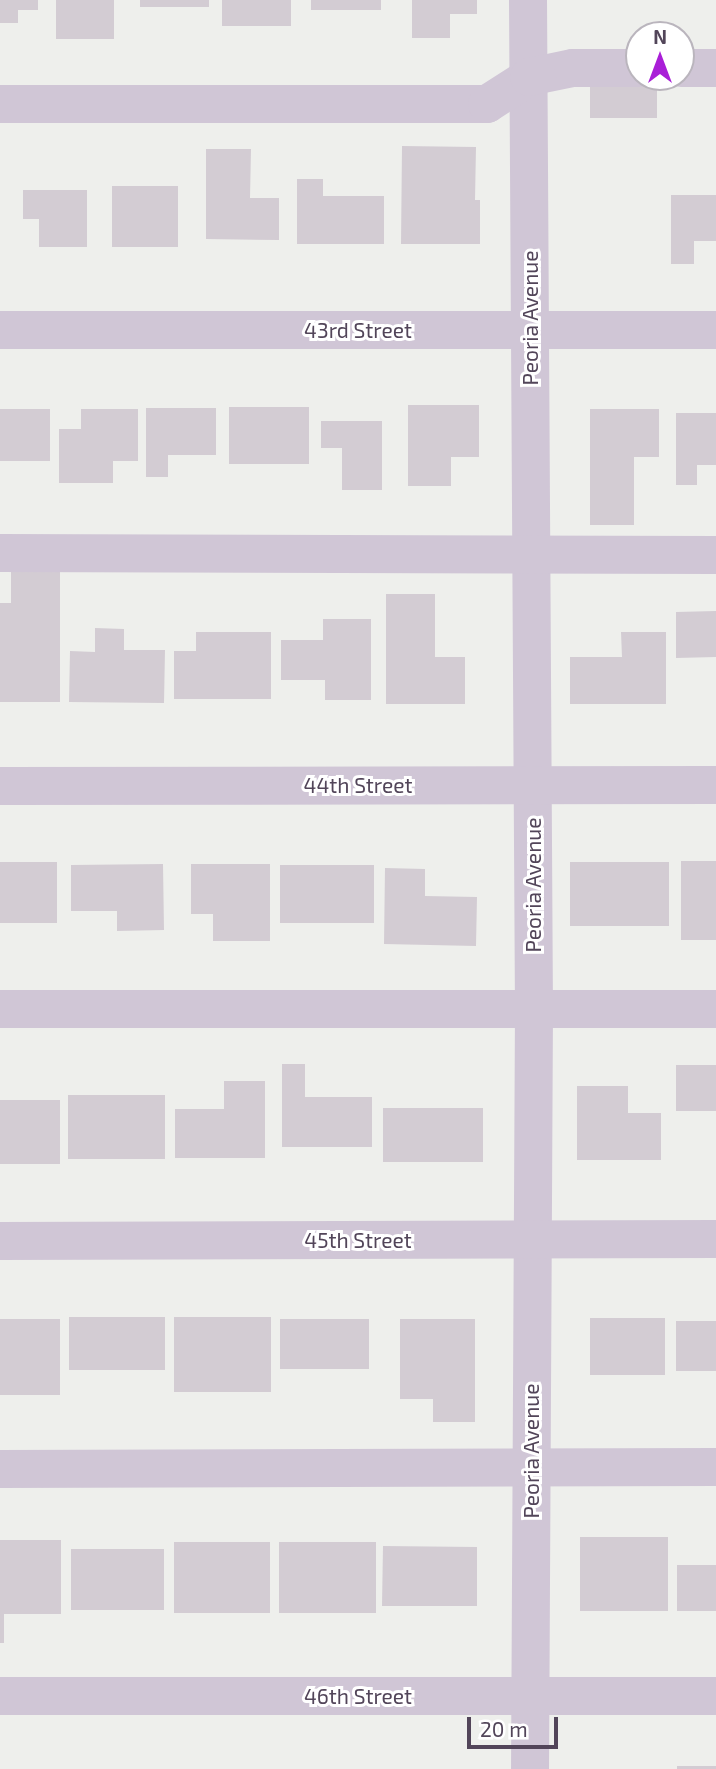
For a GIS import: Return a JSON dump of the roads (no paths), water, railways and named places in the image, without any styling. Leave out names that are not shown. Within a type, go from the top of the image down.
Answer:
[{"type":"street","name":"Peoria Avenue","points":[[528,0],[534,1009],[530,1769]]},
{"type":"street","points":[[0,104],[487,104],[529,77],[573,68],[625,68]]},
{"type":"street","points":[[695,68],[716,68]]},
{"type":"street","name":"43rd Street","points":[[0,330],[716,330]]},
{"type":"street","points":[[0,554],[716,555]]},
{"type":"street","name":"44th Street","points":[[0,786],[716,785]]},
{"type":"street","points":[[0,1009],[716,1009]]},
{"type":"street","name":"45th Street","points":[[0,1241],[716,1239]]},
{"type":"street","points":[[0,1469],[716,1467]]},
{"type":"street","name":"46th Street","points":[[0,1696],[716,1696]]}]
